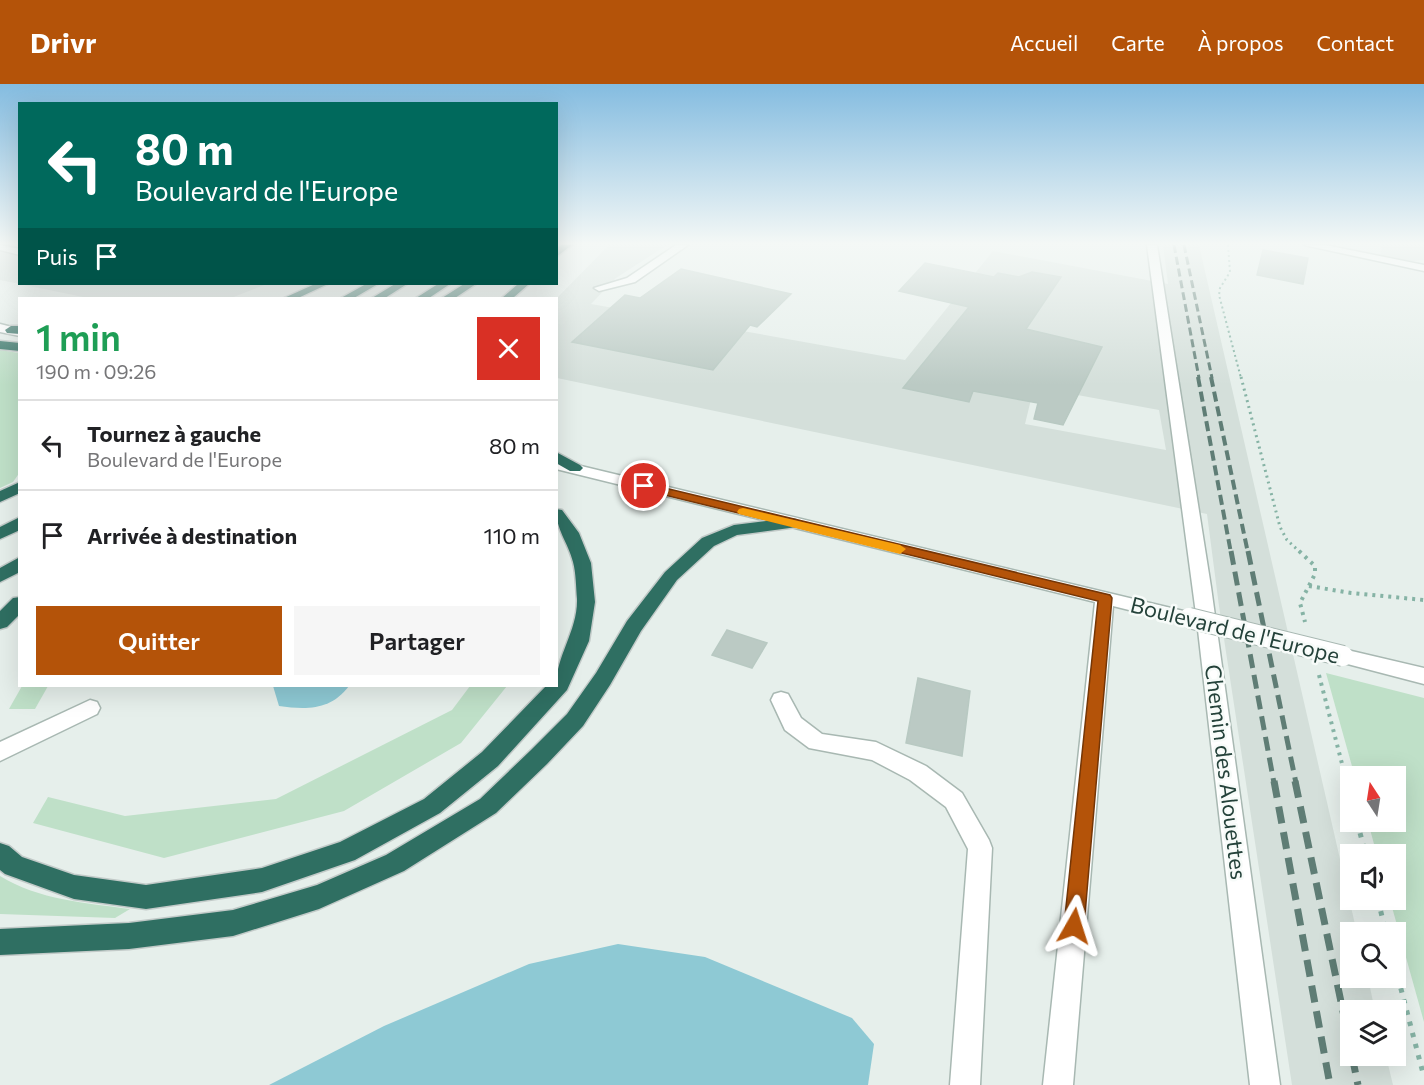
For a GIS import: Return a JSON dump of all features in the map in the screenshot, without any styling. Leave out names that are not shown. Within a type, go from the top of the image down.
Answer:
[{"type":"highway","points":[[0,345],[18,346]]},
{"type":"highway","points":[[558,457],[575,468]]},
{"type":"highway","points":[[0,497],[18,488]]},
{"type":"highway","points":[[558,517],[571,533],[582,563],[586,602],[579,640],[558,686]]},
{"type":"highway","points":[[0,534],[18,523]]},
{"type":"highway","points":[[0,942],[129,936],[233,923],[319,897],[395,863],[488,806],[539,757],[574,720],[603,679],[634,626],[671,576],[708,542],[734,530],[791,524]]},
{"type":"highway","points":[[0,576],[18,564]]},
{"type":"highway","points":[[0,622],[18,605]]},
{"type":"highway","points":[[0,854],[14,866],[74,887],[146,897],[262,880],[346,852],[432,806],[490,759],[528,722],[557,687]]},
{"type":"street","name":"Chemin des Alouettes","points":[[1159,292],[1203,598],[1265,1085]]},
{"type":"street","name":"Boulevard de l'Europe","points":[[558,464],[791,524],[1424,676]]},
{"type":"street","points":[[1058,1085],[1105,598]]},
{"type":"street","points":[[782,700],[793,724],[817,742],[876,751],[918,773],[954,800],[980,848],[965,1085]]},
{"type":"street","points":[[0,752],[90,708]]},
{"type":"path","points":[[1220,292],[1280,527],[1287,540],[1315,566],[1315,574],[1300,603],[1306,626]]},
{"type":"path","points":[[1309,586],[1340,593],[1358,592],[1424,600]]},
{"type":"path","points":[[1318,670],[1343,766]]},
{"type":"path","points":[[1401,988],[1424,1077]]},
{"type":"shaded area","points":[[57,292],[247,292],[234,297],[83,297]]},
{"type":"shaded area","points":[[563,292],[603,292],[591,304],[905,360],[960,292],[1210,292],[1340,859],[1340,910],[1352,910],[1354,922],[1340,922],[1340,988],[1370,988],[1373,1000],[1340,1000],[1340,1066],[1388,1066],[1393,1085],[1292,1085],[1207,514],[558,378],[558,297]],"holes":[[[1034,387],[1159,410],[1166,450],[1025,424]]]},
{"type":"green space","points":[[0,350],[18,353],[18,475],[13,482],[0,488]]},
{"type":"green space","points":[[1326,673],[1424,698],[1424,1022],[1406,957],[1406,922],[1396,922],[1393,910],[1406,910],[1406,844],[1374,844],[1371,832],[1406,832],[1406,766],[1352,766]]},
{"type":"green space","points":[[21,687],[47,687],[35,709],[9,709]]},
{"type":"green space","points":[[469,687],[506,687],[461,743],[344,811],[164,858],[33,823],[48,797],[125,816],[276,799],[452,710]]},
{"type":"green space","points":[[0,876],[47,895],[130,909],[115,918],[0,914]]},
{"type":"water","points":[[273,687],[348,687],[342,694],[326,704],[309,708],[279,706]]},
{"type":"water","points":[[618,944],[705,957],[852,1018],[874,1044],[868,1085],[269,1085],[384,1026],[529,964]]},
{"type":"building","points":[[649,292],[781,292],[791,294],[757,327],[750,325],[713,370],[572,342],[625,295],[640,298]]},
{"type":"building","points":[[902,292],[1051,292],[1026,329],[1102,347],[1063,425],[1034,419],[1038,403],[973,391],[969,402],[903,388],[969,307]]},
{"type":"building","points":[[727,630],[767,643],[752,668],[712,655]]},
{"type":"building","points":[[918,678],[970,691],[962,756],[906,743]]},
{"type":"railway","points":[[1183,292],[1199,378]]},
{"type":"railway","points":[[1194,292],[1212,378]]},
{"type":"railway","points":[[1198,377],[1231,553]]},
{"type":"railway","points":[[1211,377],[1248,553]]},
{"type":"railway","points":[[1231,551],[1274,783]]},
{"type":"railway","points":[[1248,551],[1296,783]]},
{"type":"railway","points":[[1274,781],[1330,1085]]},
{"type":"railway","points":[[1295,781],[1341,1000]]},
{"type":"railway","points":[[1354,1066],[1358,1085]]},
{"type":"slow traffic","points":[[743,512],[900,549]]},
{"type":"route","points":[[644,486],[791,524],[1105,598],[1074,926]]}]
